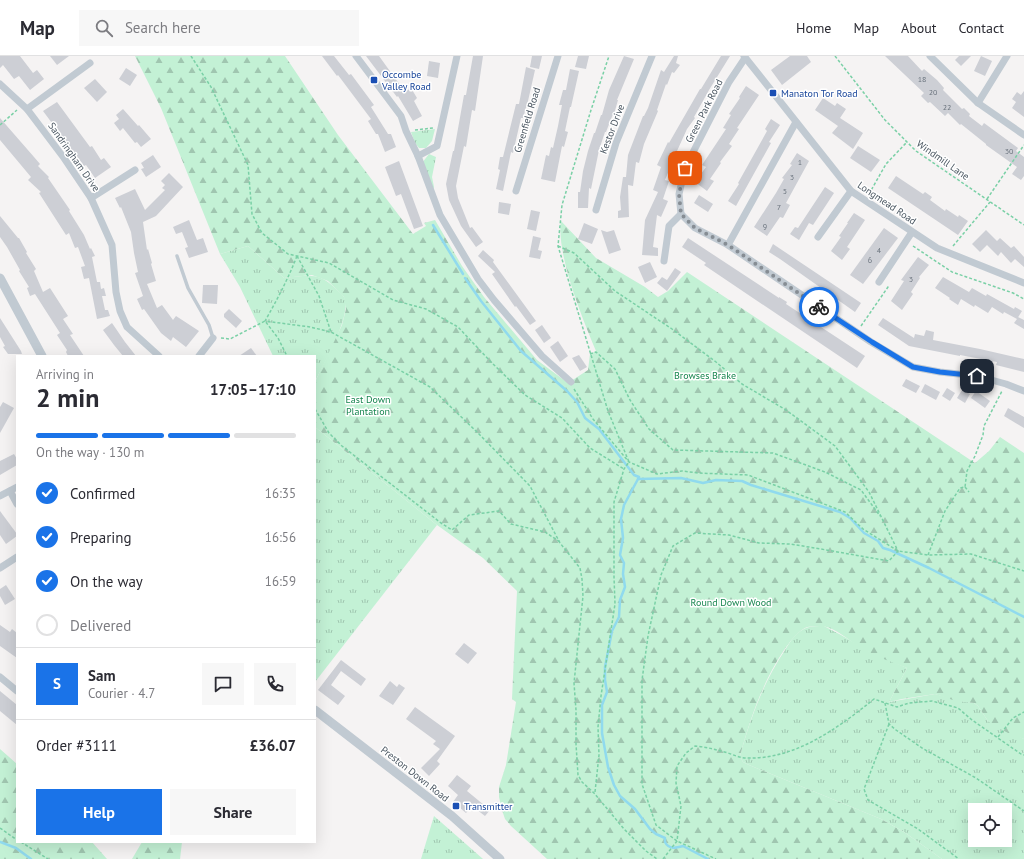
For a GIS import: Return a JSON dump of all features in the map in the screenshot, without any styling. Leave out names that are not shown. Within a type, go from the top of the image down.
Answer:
[{"type":"street","points":[[356,56],[401,116],[406,131],[418,156],[440,216],[478,279],[542,356],[570,382]]},
{"type":"street","points":[[418,156],[436,146],[457,56]]},
{"type":"street","name":"Greenfield Road","points":[[516,191],[558,56]]},
{"type":"street","name":"Kestor Drive","points":[[596,210],[616,143],[652,56]]},
{"type":"street","points":[[930,56],[978,102],[1024,135]]},
{"type":"street","points":[[978,102],[1007,56]]},
{"type":"street","name":"Longmead Road","points":[[745,57],[850,191],[937,248],[1024,283]]},
{"type":"street","name":"Green Park Road","points":[[681,214],[679,194],[685,168],[729,82],[745,57]]},
{"type":"street","points":[[25,107],[90,63]]},
{"type":"street","name":"Sandringham Drive","points":[[0,84],[25,107],[64,158],[91,198],[112,244],[116,292],[120,311],[127,327],[158,355]]},
{"type":"street","points":[[728,245],[796,122]]},
{"type":"street","points":[[91,198],[135,170]]},
{"type":"street","points":[[818,238],[850,191]]},
{"type":"street","points":[[664,261],[669,226],[681,214],[695,228],[728,245],[856,332],[913,367],[977,376],[1024,391]]},
{"type":"street","points":[[879,282],[912,232]]},
{"type":"street","points":[[0,278],[41,355]]},
{"type":"street","points":[[200,355],[213,338]]},
{"type":"street","points":[[0,496],[16,488]]},
{"type":"street","points":[[10,491],[16,502]]},
{"type":"street","points":[[0,568],[16,558]]},
{"type":"street","points":[[0,677],[16,690]]},
{"type":"street","name":"Preston Down Road","points":[[316,711],[452,816],[500,859]]},
{"type":"lane","points":[[177,256],[188,288],[209,325],[213,338]]},
{"type":"path","points":[[191,56],[211,87],[248,165],[252,214],[262,233],[288,254],[329,263],[393,300],[426,309],[458,327],[525,395],[562,418],[590,448],[624,468]]},
{"type":"path","points":[[610,56],[591,110],[562,205],[558,246],[608,411],[629,462]]},
{"type":"path","name":"Windmill Lane","points":[[835,56],[885,120],[916,152],[1024,225]]},
{"type":"path","points":[[0,125],[25,107]]},
{"type":"path","points":[[413,130],[432,128]]},
{"type":"path","points":[[865,201],[886,164],[907,142]]},
{"type":"path","points":[[987,199],[1024,145]]},
{"type":"path","points":[[950,253],[952,247],[990,202]]},
{"type":"path","points":[[906,241],[952,272],[1013,293],[1024,299]]},
{"type":"path","points":[[558,246],[574,253],[615,291],[672,329],[716,362],[742,384],[786,410],[834,446],[869,492],[898,551]]},
{"type":"path","points":[[213,338],[230,339],[265,321],[287,281],[297,256]]},
{"type":"path","points":[[297,256],[319,296],[332,332]]},
{"type":"path","points":[[856,332],[888,287],[879,282]]},
{"type":"path","points":[[265,321],[310,327],[332,332],[430,387],[530,486],[560,543],[580,568],[582,579],[582,596],[574,683],[578,775],[582,782],[594,793],[624,829],[646,851],[657,859]]},
{"type":"path","points":[[265,321],[278,338],[286,355]]},
{"type":"path","points":[[590,354],[596,352],[615,369],[630,400],[649,430],[673,450],[773,454],[825,472],[861,490],[882,519]]},
{"type":"path","points":[[570,382],[593,418],[629,462],[657,474],[682,471],[698,474],[748,474],[845,512],[862,529],[898,551],[928,555],[971,554],[1024,571]]},
{"type":"path","points":[[969,492],[965,487],[967,471],[983,436],[984,426],[999,398]]},
{"type":"path","points":[[316,411],[329,433],[342,446],[440,523],[452,530],[469,515],[499,511],[511,524],[545,532],[560,543]]},
{"type":"path","points":[[594,793],[599,755],[598,727],[600,696],[615,604],[614,502],[624,468],[629,462]]},
{"type":"path","points":[[928,555],[945,511],[960,488],[965,487]]},
{"type":"path","points":[[716,859],[677,841],[656,825],[642,784],[642,680],[648,636],[661,575],[673,546],[695,533],[729,535],[759,543],[790,544],[889,561],[898,551]]},
{"type":"path","points":[[663,859],[677,841],[681,806],[676,783],[677,766],[686,753],[696,746],[706,747],[744,758],[759,758],[777,755],[815,741],[836,729],[874,699],[897,707],[909,703],[932,701],[958,708],[972,720],[1024,755]]},
{"type":"path","points":[[885,704],[889,724],[864,789],[868,800],[918,830],[959,859]]},
{"type":"path","points":[[998,737],[1013,718],[1024,712]]},
{"type":"path","points":[[889,724],[922,748],[976,778],[1024,811]]},
{"type":"path","points":[[0,828],[16,839]]},
{"type":"path","points":[[23,843],[48,859]]},
{"type":"green space","points":[[135,56],[285,56],[338,135],[413,234],[426,226],[424,223],[435,220],[462,266],[484,297],[537,360],[568,383],[588,370],[590,354],[596,351],[584,322],[566,268],[561,235],[561,221],[596,258],[645,287],[658,297],[668,291],[687,272],[975,463],[989,451],[1000,437],[1024,453],[1024,739],[1010,734],[993,725],[974,703],[956,701],[935,694],[889,702],[907,668],[871,653],[828,627],[814,626],[805,628],[796,635],[784,650],[769,675],[748,728],[740,756],[743,762],[749,765],[881,819],[904,832],[942,859],[547,859],[511,826],[505,819],[502,810],[499,797],[499,787],[506,765],[516,702],[512,699],[517,591],[483,558],[437,525],[316,428],[316,380],[342,325],[346,309],[344,297],[328,281],[312,275],[284,278],[248,246],[220,254],[161,108]]},
{"type":"green space","points":[[435,129],[432,141],[426,148],[419,148],[415,143],[411,132]]},
{"type":"green space","points":[[429,154],[436,157],[432,177],[433,189],[422,163]]},
{"type":"green space","points":[[248,246],[284,278],[305,276],[317,277],[329,283],[344,297],[346,305],[341,327],[316,380],[316,355],[273,355],[240,287],[220,254]]},
{"type":"green space","points":[[316,428],[437,525],[316,681]]},
{"type":"green space","points":[[824,626],[872,653],[907,668],[889,702],[935,694],[974,703],[978,706],[988,721],[1024,739],[1024,859],[942,859],[904,832],[881,819],[743,762],[740,756],[748,728],[770,675],[796,635],[808,627]]},
{"type":"green space","points":[[0,749],[16,763],[16,843],[93,843],[107,859],[0,859]]},
{"type":"green space","points":[[434,816],[483,859],[421,859]]},
{"type":"green space","points":[[141,843],[182,843],[180,859],[132,859]]},
{"type":"building","points":[[0,56],[20,56],[33,73],[37,70],[44,79],[30,90],[19,76],[14,79],[3,65],[0,68]]},
{"type":"building","points":[[50,56],[69,56],[57,65]]},
{"type":"building","points":[[322,56],[334,56],[349,75],[351,74],[374,105],[371,107],[388,134],[391,134],[396,147],[385,152],[378,134],[376,134],[368,121],[371,119]]},
{"type":"building","points":[[366,56],[379,56],[405,92],[411,88],[417,98],[414,101],[422,116],[413,121],[398,96],[397,97]]},
{"type":"building","points":[[473,56],[483,56],[475,111],[472,110],[466,147],[464,146],[456,186],[458,198],[470,228],[472,227],[483,242],[476,247],[461,226],[449,200],[446,184],[454,151],[464,95],[466,95]]},
{"type":"building","points":[[532,56],[542,56],[539,69],[530,67]]},
{"type":"building","points":[[578,56],[589,56],[586,69],[575,67]]},
{"type":"building","points":[[624,56],[634,59],[599,150],[591,189],[589,188],[588,208],[578,208],[578,192],[580,192],[588,151],[602,115],[609,90]]},
{"type":"building","points":[[674,56],[678,56],[676,63],[680,65],[674,73],[672,72],[667,85],[666,84],[657,110],[658,111],[644,144],[639,163],[636,162],[633,186],[628,185],[629,217],[618,218],[618,211],[621,210],[620,197],[623,177],[626,177],[628,155],[643,116],[648,108],[661,70],[664,72]]},
{"type":"building","points":[[721,56],[730,56],[709,90],[694,117],[695,118],[687,129],[665,180],[669,181],[663,199],[668,201],[661,217],[657,215],[653,247],[658,248],[658,256],[642,255],[645,220],[658,192],[653,190],[661,167],[657,165],[668,142],[669,143]]},
{"type":"building","points":[[790,56],[807,56],[811,62],[782,85],[771,70]]},
{"type":"building","points":[[885,56],[908,56],[922,71],[924,69],[937,80],[944,88],[943,90],[962,109],[964,108],[970,114],[969,116],[982,126],[984,123],[1018,148],[1016,151],[1024,157],[1024,176],[1021,180],[1012,174],[1017,167],[986,145],[961,124],[960,125],[948,113],[945,116],[930,102],[928,103],[921,96],[924,93]]},
{"type":"building","points":[[959,56],[971,56],[961,66],[955,60]]},
{"type":"building","points":[[981,56],[992,61],[985,76],[974,71]]},
{"type":"building","points":[[429,61],[440,63],[438,78],[427,76]]},
{"type":"building","points":[[526,67],[535,70],[528,101],[523,118],[521,118],[513,153],[511,152],[503,191],[496,189],[500,170],[498,169],[500,157],[503,157],[516,104],[519,104]]},
{"type":"building","points":[[126,68],[137,75],[130,86],[119,79]]},
{"type":"building","points":[[570,69],[579,71],[565,131],[568,132],[564,147],[562,146],[555,182],[541,179],[546,155],[549,156],[551,147],[553,148],[562,105],[559,105],[563,90],[566,90]]},
{"type":"building","points":[[95,79],[107,92],[97,102],[84,88]]},
{"type":"building","points":[[746,86],[759,95],[737,128],[739,129],[729,144],[732,146],[710,179],[714,181],[707,191],[695,182],[706,167],[702,165],[726,129],[723,128],[731,115],[729,114]]},
{"type":"building","points":[[1024,91],[1024,117],[1012,108],[1016,102],[1012,99],[1017,92],[1021,95]]},
{"type":"building","points":[[823,98],[835,106],[837,103],[846,109],[840,118],[863,133],[853,149],[832,133],[838,126],[815,110]]},
{"type":"building","points":[[57,102],[90,147],[92,146],[101,160],[104,158],[111,167],[95,178],[86,165],[84,166],[43,111]]},
{"type":"building","points":[[123,109],[151,139],[141,147],[137,142],[135,143],[123,128],[120,131],[114,123],[119,119],[116,115]]},
{"type":"building","points":[[0,118],[40,164],[38,166],[49,177],[48,178],[70,210],[69,211],[84,235],[95,256],[92,257],[97,282],[100,282],[101,289],[104,288],[106,296],[102,296],[105,310],[108,310],[110,316],[97,319],[89,278],[84,279],[81,267],[85,266],[78,247],[75,248],[69,233],[66,235],[39,193],[41,192],[28,180],[31,177],[0,140]]},
{"type":"building","points":[[771,119],[780,125],[769,142],[771,143],[736,206],[728,201],[739,184],[738,183],[767,131],[765,129]]},
{"type":"building","points":[[858,146],[880,160],[871,172],[850,158]]},
{"type":"building","points":[[797,153],[809,161],[786,203],[790,205],[783,218],[780,217],[767,236],[754,227],[776,193],[784,179],[782,178],[792,165],[790,164]]},
{"type":"building","points":[[153,155],[161,167],[146,177],[141,169],[144,168],[141,163]]},
{"type":"building","points":[[399,161],[423,226],[414,229],[401,194],[396,196],[385,167]]},
{"type":"building","points":[[169,173],[183,187],[156,216],[143,222],[147,250],[148,249],[156,281],[147,284],[157,308],[162,305],[173,320],[176,316],[199,331],[186,347],[173,337],[171,341],[161,333],[144,309],[142,310],[137,299],[143,296],[135,273],[138,272],[131,232],[121,207],[120,208],[115,198],[135,189],[145,210],[165,190],[162,188],[165,185],[161,181]]},
{"type":"building","points":[[896,176],[923,194],[925,192],[932,197],[930,200],[945,211],[946,209],[958,217],[959,215],[968,221],[958,235],[888,188]]},
{"type":"building","points":[[825,187],[834,193],[813,225],[809,223],[799,240],[790,234],[795,227],[798,228]]},
{"type":"building","points":[[699,195],[713,204],[708,212],[694,203]]},
{"type":"building","points":[[499,202],[511,204],[509,215],[498,213]]},
{"type":"building","points":[[531,210],[540,212],[536,231],[527,229]]},
{"type":"building","points":[[854,213],[865,220],[847,247],[850,249],[842,260],[831,251],[841,237],[839,236]]},
{"type":"building","points":[[0,216],[19,238],[27,252],[26,253],[36,269],[34,271],[43,292],[50,288],[68,316],[63,319],[73,334],[70,335],[83,355],[68,355],[67,350],[57,335],[60,333],[35,294],[30,296],[27,288],[29,287],[0,237]]},
{"type":"building","points":[[189,220],[197,240],[203,238],[208,252],[189,258],[185,248],[188,247],[182,232],[176,234],[173,227]]},
{"type":"building","points":[[584,223],[598,229],[592,244],[578,239]]},
{"type":"building","points":[[884,228],[898,238],[863,284],[850,275]]},
{"type":"building","points":[[601,230],[607,232],[614,230],[621,250],[609,254]]},
{"type":"building","points":[[986,230],[997,241],[1000,238],[1011,248],[1014,246],[1024,257],[1024,267],[1015,259],[1011,263],[1001,252],[998,256],[987,245],[980,252],[972,244]]},
{"type":"building","points":[[533,236],[541,238],[538,250],[542,251],[540,259],[529,257]]},
{"type":"building","points":[[688,238],[787,302],[786,304],[865,356],[857,368],[704,265],[706,263],[682,247]]},
{"type":"building","points":[[773,244],[861,303],[855,312],[769,252]]},
{"type":"building","points":[[483,250],[494,260],[493,262],[536,321],[530,325],[516,306],[515,307],[492,274],[495,272],[478,256]]},
{"type":"building","points":[[918,257],[929,265],[919,277],[920,278],[911,292],[913,294],[902,310],[891,301],[904,281],[901,280]]},
{"type":"building","points":[[650,262],[657,277],[645,283],[638,267]]},
{"type":"building","points":[[675,268],[681,272],[667,291],[657,283],[662,277],[667,280]]},
{"type":"building","points":[[943,277],[969,292],[972,288],[986,296],[987,294],[1014,309],[1015,307],[1022,311],[1018,317],[1024,320],[1024,329],[1014,323],[1017,319],[1004,312],[1003,314],[992,307],[988,313],[961,299],[958,305],[935,288]]},
{"type":"building","points":[[203,285],[218,285],[217,304],[202,303]]},
{"type":"building","points":[[229,309],[242,321],[236,328],[224,317],[224,314]]},
{"type":"building","points":[[0,318],[22,354],[8,354],[3,347],[5,346],[0,337]]},
{"type":"building","points":[[883,318],[914,338],[915,334],[924,336],[926,330],[934,332],[933,340],[1024,359],[1024,372],[996,365],[997,362],[909,346],[878,325]]},
{"type":"building","points":[[112,323],[135,355],[122,355],[103,330]]},
{"type":"building","points":[[542,325],[551,338],[544,343],[535,330]]},
{"type":"building","points":[[558,341],[568,356],[560,362],[550,347]]},
{"type":"building","points":[[251,348],[256,355],[240,355]]},
{"type":"building","points":[[579,355],[587,367],[580,371],[572,358]]},
{"type":"building","points":[[906,379],[920,386],[916,393],[902,386]]},
{"type":"building","points":[[925,384],[940,392],[936,400],[921,392]]},
{"type":"building","points":[[947,388],[955,393],[950,401],[942,396]]},
{"type":"building","points":[[962,390],[970,394],[965,403],[957,398]]},
{"type":"building","points":[[976,391],[990,401],[985,408],[971,398]]},
{"type":"building","points":[[3,402],[14,408],[0,433],[0,407]]},
{"type":"building","points":[[1008,408],[1024,417],[1024,428],[1004,416]]},
{"type":"building","points":[[14,454],[16,457],[16,466],[0,475],[0,461]]},
{"type":"building","points":[[0,511],[16,533],[16,537],[6,544],[0,535]]},
{"type":"building","points":[[6,585],[15,599],[5,605],[0,596],[0,589]]},
{"type":"building","points":[[0,625],[10,632],[12,629],[16,632],[16,657],[0,646]]},
{"type":"building","points":[[464,643],[477,653],[468,664],[455,654]]},
{"type":"building","points":[[341,660],[366,679],[361,686],[341,671],[331,685],[345,696],[338,705],[318,690]]},
{"type":"building","points":[[390,681],[397,687],[399,684],[405,688],[393,705],[379,696]]},
{"type":"building","points":[[0,691],[16,704],[16,724],[0,711]]},
{"type":"building","points":[[415,707],[455,736],[437,761],[440,764],[429,776],[421,768],[440,749],[433,744],[436,741],[406,719]]},
{"type":"building","points":[[457,775],[471,786],[467,791],[490,810],[485,816],[472,806],[466,813],[453,802],[458,795],[448,786]]},
{"type":"waterway","points":[[433,225],[463,274]]},
{"type":"waterway","points":[[465,278],[481,301],[521,351],[567,391],[577,402],[585,418],[599,429],[634,475],[639,477],[638,479],[681,478],[703,483],[716,480],[742,481],[840,512],[850,518],[864,533],[878,541],[883,548],[929,568],[1024,617]]},
{"type":"waterway","points":[[638,479],[624,505],[621,519],[623,538],[620,555],[624,563],[623,574],[625,587],[620,600],[619,617],[612,631],[605,667],[607,692],[602,705],[602,733],[608,767],[614,785],[620,796],[635,809],[650,829],[656,834],[665,838],[667,845],[675,848],[683,846],[708,859]]},
{"type":"waterway","points":[[0,842],[16,848],[31,859]]},
{"type":"way so far","points":[[685,168],[679,194],[681,214],[695,228],[728,245],[819,307]]},
{"type":"place","name":"Occombe Valley Road","points":[[374,80]]},
{"type":"place","name":"Manaton Tor Road","points":[[773,93]]},
{"type":"place","name":"Transmitter","points":[[456,806]]},
{"type":"route","points":[[819,307],[913,367],[977,376]]},
{"type":"park label","name":"Browses Brake","points":[[705,375]]},
{"type":"park label","name":"East Down Plantation","points":[[368,404]]},
{"type":"park label","name":"Round Down Wood","points":[[731,602]]}]
